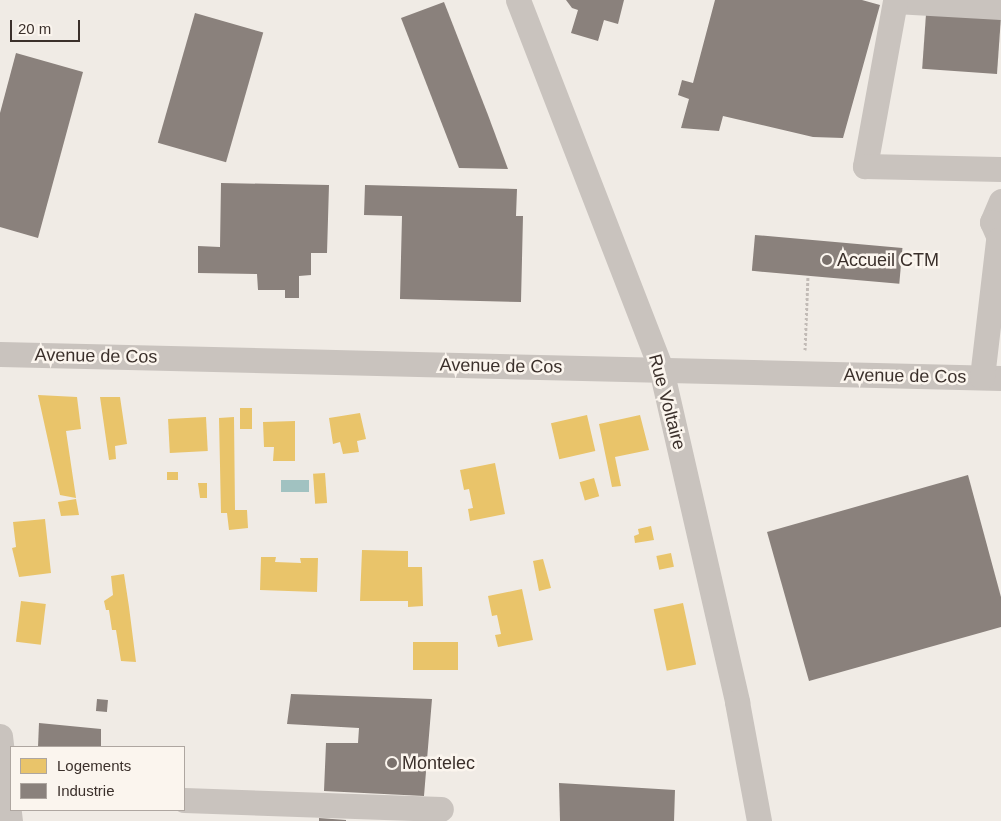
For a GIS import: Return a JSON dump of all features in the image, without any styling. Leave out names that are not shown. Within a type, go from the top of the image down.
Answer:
[{"type":"street","name":"Rue Voltaire","points":[[518,0],[661,369],[737,702],[759,821]]},
{"type":"street","points":[[1001,7],[895,1],[865,166],[1001,169]]},
{"type":"street","points":[[995,375],[1000,241],[992,222],[1001,201]]},
{"type":"street","name":"Avenue de Cos","points":[[0,354],[805,374],[995,375]]},
{"type":"street","points":[[0,736],[10,821]]},
{"type":"street","points":[[185,800],[441,809]]},
{"type":"path","points":[[805,374],[808,276]]},
{"type":"water","points":[[281,480],[309,480],[309,492],[281,492]]},
{"type":"building: Logements","points":[[38,395],[77,397],[81,429],[66,431],[76,498],[60,495]]},
{"type":"building: Logements","points":[[100,397],[120,397],[127,444],[115,446],[116,459],[109,460]]},
{"type":"building: Logements","points":[[240,408],[252,408],[252,429],[240,429]]},
{"type":"building: Logements","points":[[360,413],[366,439],[357,441],[359,452],[343,454],[340,442],[333,444],[329,418]]},
{"type":"building: Logements","points":[[587,415],[595,451],[559,459],[551,423]]},
{"type":"building: Logements","points":[[640,415],[649,450],[615,457],[621,486],[612,487],[599,424]]},
{"type":"building: Logements","points":[[206,417],[208,451],[170,453],[168,419]]},
{"type":"building: Logements","points":[[234,417],[235,510],[247,510],[248,528],[229,530],[227,513],[221,513],[219,418]]},
{"type":"building: Logements","points":[[295,421],[295,461],[273,461],[274,447],[264,447],[263,422]]},
{"type":"building: Logements","points":[[495,463],[505,514],[470,521],[468,509],[473,508],[469,489],[464,490],[460,470]]},
{"type":"building: Logements","points":[[167,472],[178,472],[178,480],[167,480]]},
{"type":"building: Logements","points":[[325,473],[327,503],[315,504],[313,474]]},
{"type":"building: Logements","points":[[594,478],[599,496],[585,500],[580,482]]},
{"type":"building: Logements","points":[[198,483],[207,483],[207,498],[200,498]]},
{"type":"building: Logements","points":[[76,499],[79,515],[61,516],[58,502]]},
{"type":"building: Logements","points":[[45,519],[51,573],[19,577],[12,548],[16,547],[13,522]]},
{"type":"building: Logements","points":[[651,526],[654,540],[635,543],[634,536],[639,534],[638,529]]},
{"type":"building: Logements","points":[[362,550],[408,551],[408,567],[422,567],[423,606],[408,607],[408,601],[360,601]]},
{"type":"building: Logements","points":[[671,553],[674,567],[659,570],[656,556]]},
{"type":"building: Logements","points":[[261,557],[276,557],[275,562],[301,563],[300,558],[318,558],[317,592],[260,590]]},
{"type":"building: Logements","points":[[543,559],[551,588],[539,591],[533,561]]},
{"type":"building: Logements","points":[[124,574],[136,662],[121,661],[116,630],[112,630],[109,610],[106,610],[104,601],[113,595],[111,576]]},
{"type":"building: Logements","points":[[522,589],[533,640],[498,647],[495,635],[501,634],[497,615],[492,616],[488,596]]},
{"type":"building: Logements","points":[[21,601],[46,604],[41,645],[16,642]]},
{"type":"building: Logements","points":[[683,603],[696,665],[667,671],[654,609]]},
{"type":"building: Logements","points":[[413,642],[458,642],[458,670],[413,670]]},
{"type":"building: Industrie","points":[[566,0],[624,0],[618,24],[604,20],[598,41],[571,33],[578,10],[572,8]]},
{"type":"building: Industrie","points":[[715,0],[862,0],[880,5],[843,138],[813,137],[723,116],[719,131],[681,128],[689,99],[678,95],[682,80],[693,83]]},
{"type":"building: Industrie","points":[[444,2],[508,169],[459,168],[401,18]]},
{"type":"building: Industrie","points":[[195,13],[263,33],[226,162],[158,143]]},
{"type":"building: Industrie","points":[[926,14],[1001,19],[997,74],[922,69]]},
{"type":"building: Industrie","points":[[16,53],[83,72],[38,238],[0,227],[0,113]]},
{"type":"building: Industrie","points":[[221,183],[329,185],[327,253],[311,253],[311,275],[299,276],[299,298],[285,298],[285,290],[258,290],[257,274],[198,273],[198,246],[220,247]]},
{"type":"building: Industrie","points":[[365,185],[517,189],[516,216],[523,216],[521,302],[400,299],[402,216],[364,215]]},
{"type":"building: Industrie","name":"Accueil CTM","points":[[755,235],[902,248],[899,284],[752,271]]},
{"type":"building: Industrie","points":[[968,475],[1001,597],[1001,627],[809,681],[767,532]]},
{"type":"building: Industrie","name":"Montelec","points":[[291,694],[432,699],[424,796],[324,791],[326,743],[358,743],[359,728],[287,724]]},
{"type":"building: Industrie","points":[[97,699],[108,700],[107,712],[96,711]]},
{"type":"building: Industrie","points":[[39,723],[101,729],[101,746],[38,746]]},
{"type":"building: Industrie","points":[[559,783],[675,790],[674,821],[560,821]]},
{"type":"building: Industrie","points":[[319,818],[346,820],[346,821],[319,821]]},
{"type":"place","name":"Accueil CTM","points":[[827,260]]},
{"type":"place","name":"Montelec","points":[[392,763]]}]
